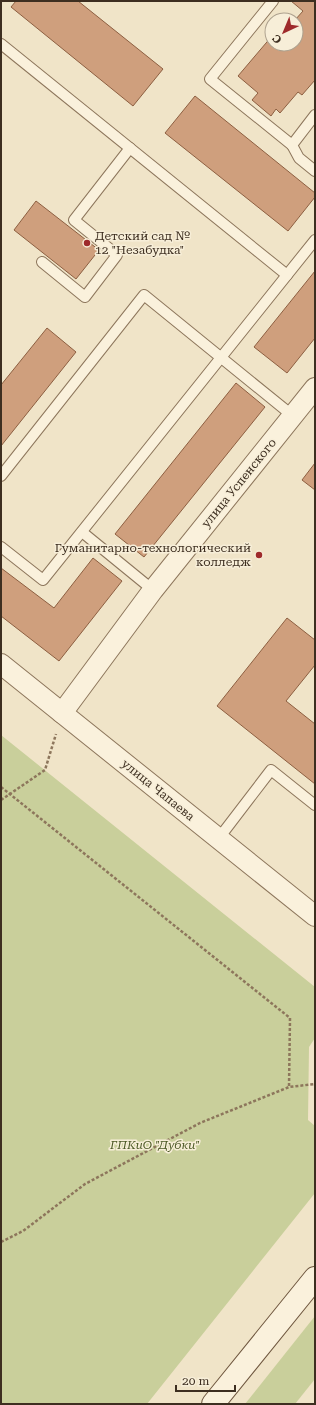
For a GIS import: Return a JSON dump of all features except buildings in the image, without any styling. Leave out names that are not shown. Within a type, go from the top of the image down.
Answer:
[{"type":"main road","points":[[213,1404],[315,1278]]},
{"type":"street","name":"улица Успенского","points":[[62,713],[153,590],[315,388]]},
{"type":"street","name":"улица Чапаева","points":[[1,664],[315,916]]},
{"type":"lane","points":[[273,1],[210,79],[292,145],[299,158],[315,171]]},
{"type":"lane","points":[[1,44],[287,275]]},
{"type":"lane","points":[[292,145],[315,115]]},
{"type":"lane","points":[[42,262],[85,297],[117,255],[74,220],[130,148]]},
{"type":"lane","points":[[1,547],[43,580],[315,240]]},
{"type":"lane","points":[[1,476],[144,296],[293,416]]},
{"type":"lane","points":[[82,532],[153,590]]},
{"type":"lane","points":[[219,838],[271,770],[315,805]]},
{"type":"path","points":[[1,800],[45,770],[62,713]]},
{"type":"path","points":[[1,787],[290,1018],[289,1088]]},
{"type":"path","points":[[1,1242],[23,1231],[85,1184],[200,1123],[289,1088],[315,1084]]},
{"type":"green space","name":"ГПКиО \"Дубки\"","points":[[1,735],[315,987],[315,1038],[309,1047],[308,1120],[315,1126],[315,1193],[147,1404],[1,1404]]},
{"type":"green space","points":[[315,1316],[315,1379],[295,1404],[245,1404]]},
{"type":"place","name":"Детский сад № 12 \"Незабудка\"","points":[[87,243]]},
{"type":"place","name":"Гуманитарно-технологический колледж","points":[[259,555]]}]
